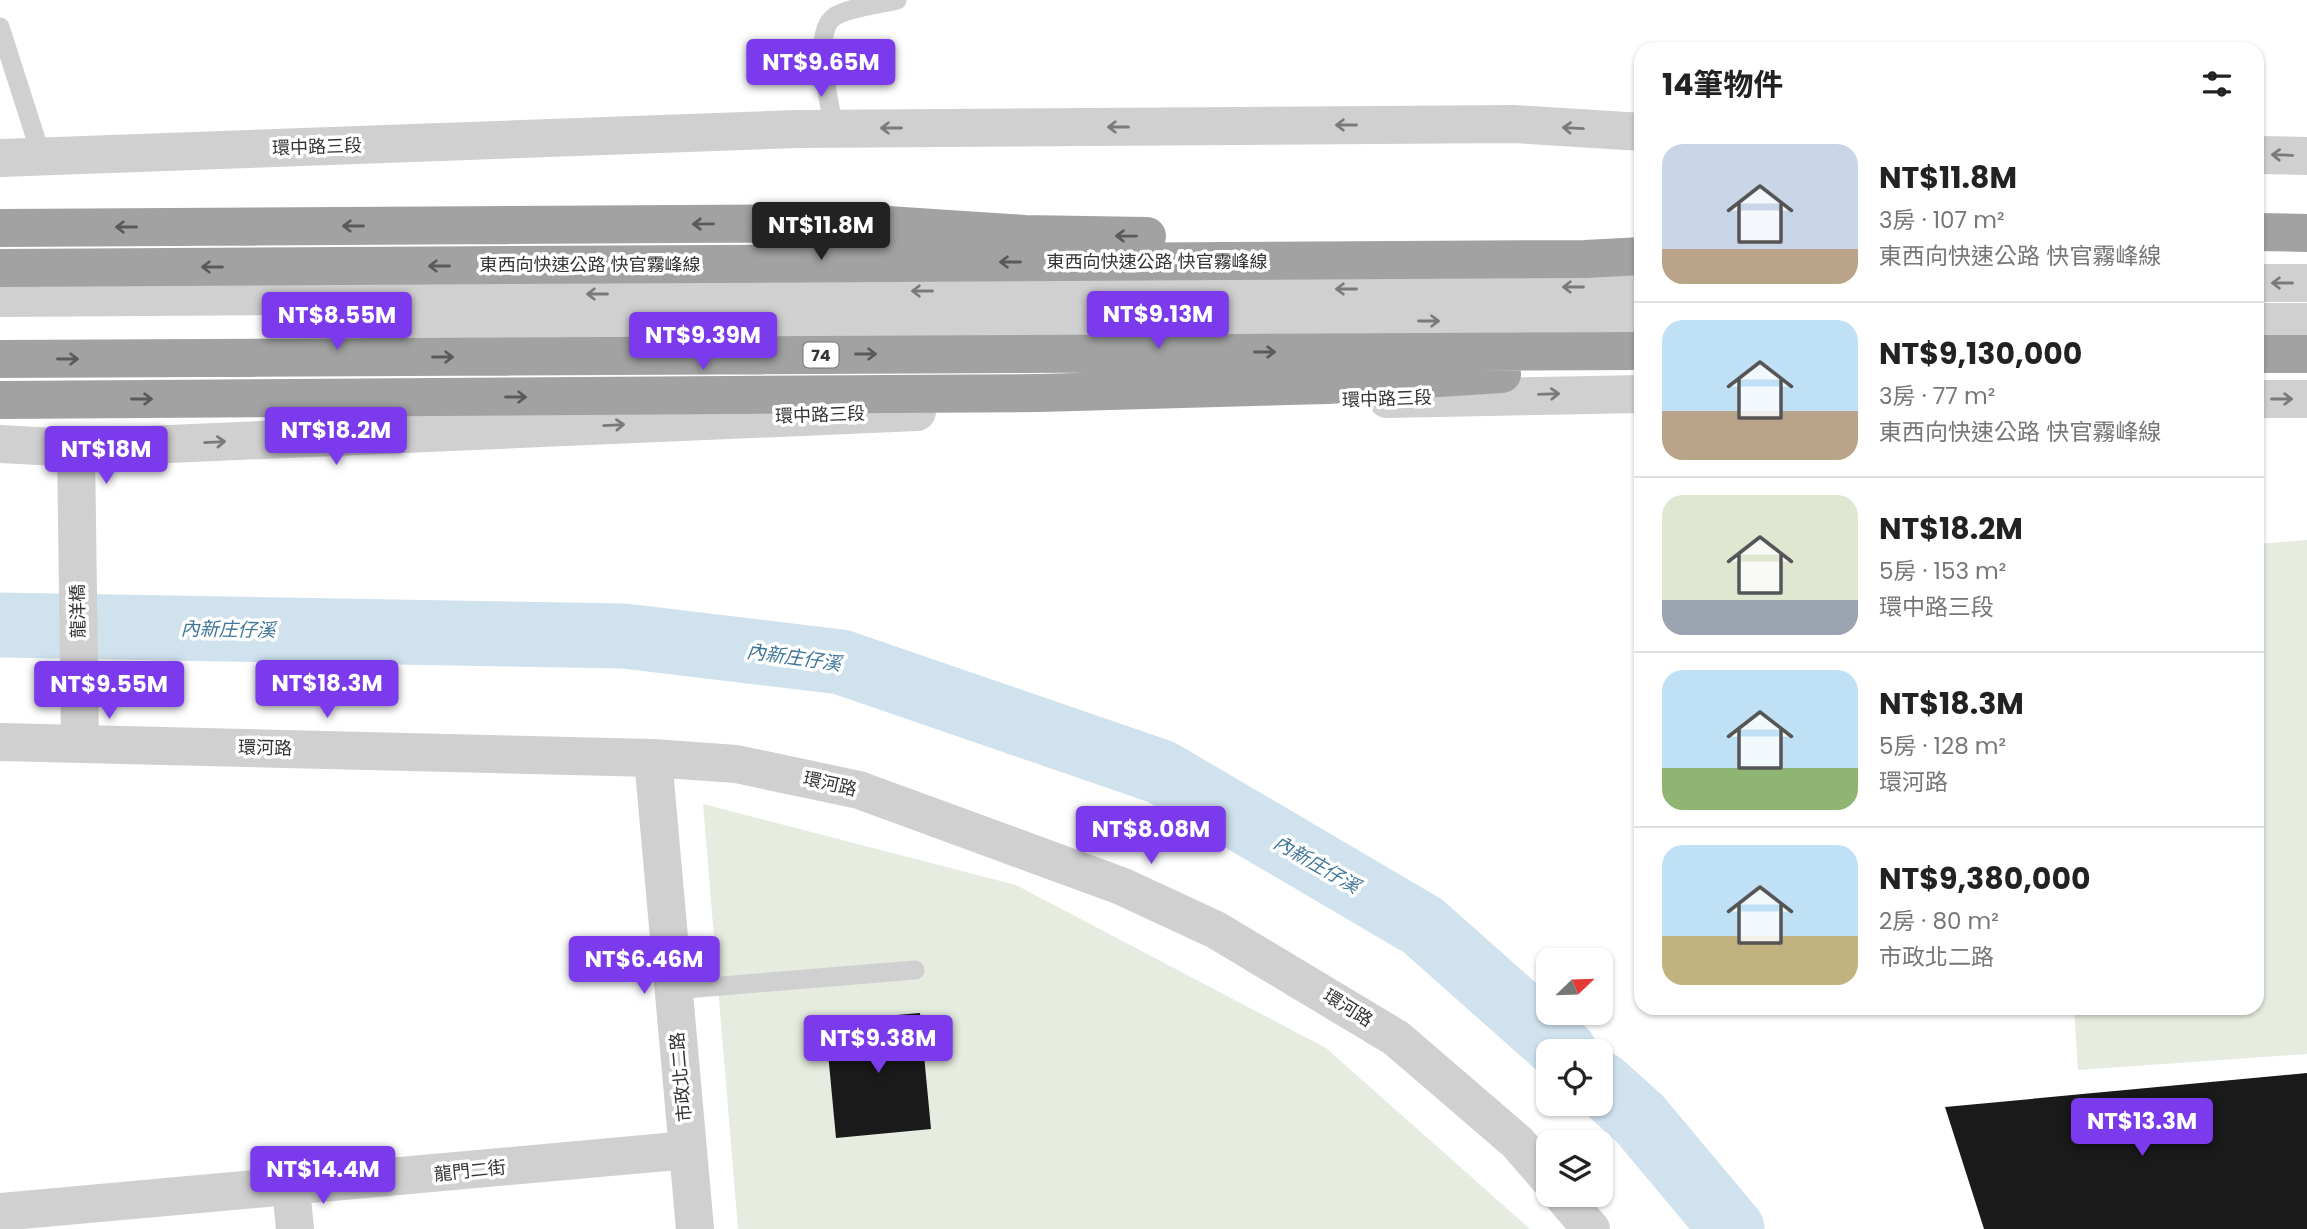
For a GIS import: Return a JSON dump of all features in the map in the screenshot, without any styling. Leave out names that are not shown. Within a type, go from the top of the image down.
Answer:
[{"type":"highway","points":[[0,228],[857,223],[1025,234],[1396,237],[1481,241],[1585,259]]},
{"type":"highway","points":[[2264,232],[2307,233]]},
{"type":"highway","name":"東西向快速公路 快官霧峰線","points":[[0,268],[1585,259],[1634,256]]},
{"type":"highway","points":[[0,400],[1038,393],[1327,385],[1499,376],[1558,351]]},
{"type":"highway","name":"74","points":[[0,359],[1634,351]]},
{"type":"highway","points":[[2264,354],[2307,354]]},
{"type":"street","name":"環中路三段","points":[[0,158],[834,128],[1514,124],[1634,132]]},
{"type":"street","points":[[2264,155],[2307,156]]},
{"type":"street","points":[[2264,283],[2307,283]]},
{"type":"street","points":[[0,298],[1634,287]]},
{"type":"street","points":[[672,422],[675,321]]},
{"type":"street","points":[[0,323],[1634,321]]},
{"type":"street","points":[[2264,321],[2307,322]]},
{"type":"street","name":"環中路三段","points":[[0,444],[76,448],[853,414],[1634,394]]},
{"type":"street","points":[[2264,399],[2307,399]]},
{"type":"street","name":"龍洋橋","points":[[76,448],[80,743]]},
{"type":"street","name":"環河路","points":[[0,742],[653,758],[736,764],[859,790],[1121,886],[1216,930],[1396,1038],[1517,1142],[1536,1164]]},
{"type":"street","name":"市政北二路","points":[[653,758],[695,1229]]},
{"type":"street","name":"龍門二街","points":[[0,1212],[292,1188],[688,1150]]},
{"type":"street","points":[[292,1188],[295,1229]]},
{"type":"street","points":[[1572,1207],[1591,1229]]},
{"type":"lane","points":[[834,128],[823,58],[826,26],[834,17],[897,0]]},
{"type":"lane","points":[[0,27],[42,158]]},
{"type":"lane","points":[[673,990],[915,970]]},
{"type":"shaded area","points":[[2307,540],[2307,1054],[2078,1070],[2074,1015],[2264,1015],[2264,544]]},
{"type":"shaded area","points":[[703,804],[1016,885],[1326,1048],[1530,1229],[738,1229]]},
{"type":"building","points":[[920,1013],[931,1129],[836,1138],[825,1021]]},
{"type":"building","points":[[2307,1073],[2307,1229],[1984,1229],[1945,1107]]},
{"type":"waterway","name":"內新庄仔溪","points":[[0,625],[624,636],[841,662],[1161,772],[1423,926],[1550,1039]]},
{"type":"waterway","name":"內新庄仔溪","points":[[1613,1095],[1639,1118],[1732,1229]]}]
